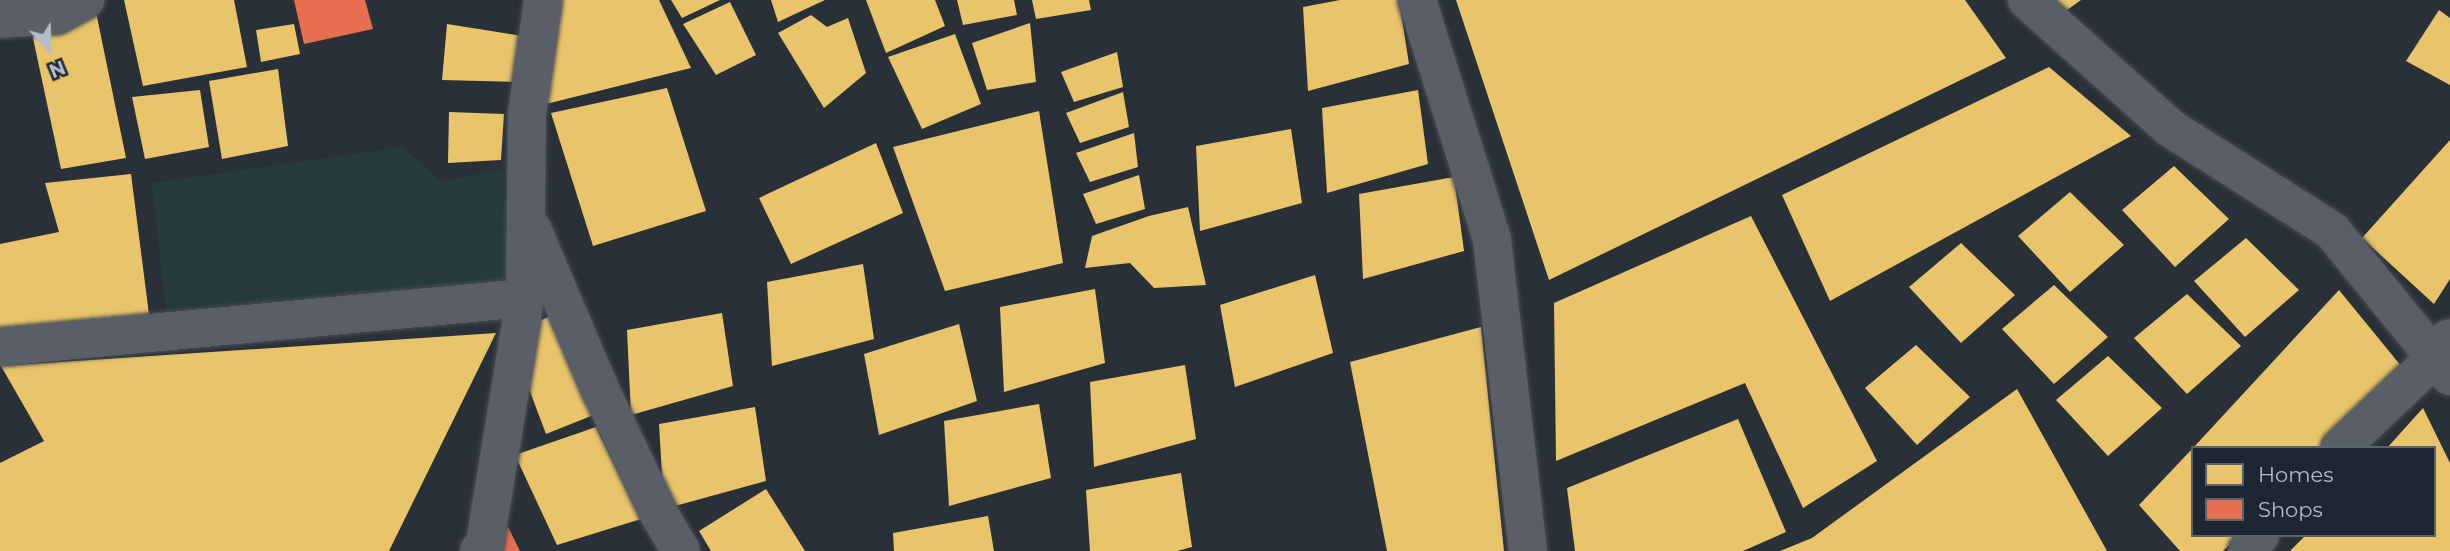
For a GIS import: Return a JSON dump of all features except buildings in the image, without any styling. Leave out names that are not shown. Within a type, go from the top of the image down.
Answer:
[{"type":"street","points":[[0,19],[57,15],[85,0]]},
{"type":"street","points":[[479,551],[485,543],[525,298],[527,113],[543,0]]},
{"type":"street","points":[[1418,0],[1492,240],[1528,551]]},
{"type":"street","points":[[2027,0],[2170,128],[2332,231],[2445,357],[2342,446]]},
{"type":"street","points":[[526,215],[599,387],[658,512],[681,551]]},
{"type":"street","points":[[0,347],[525,298]]},
{"type":"street","points":[[2247,551],[2258,537]]},
{"type":"green space","points":[[402,147],[443,182],[503,169],[509,280],[166,312],[152,183]]}]
